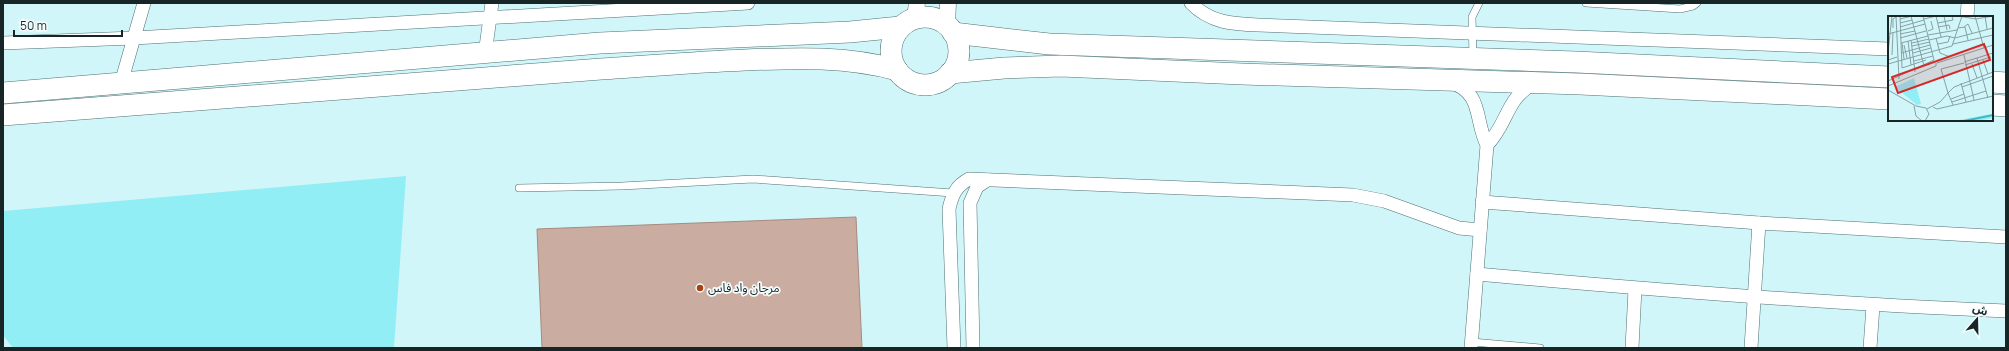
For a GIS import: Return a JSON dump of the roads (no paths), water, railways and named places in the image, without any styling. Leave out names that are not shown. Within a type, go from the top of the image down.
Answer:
[{"type":"main road","points":[[897,70],[892,57],[892,44],[911,16]]},
{"type":"main road","points":[[3,93],[485,54],[600,43],[850,32],[911,16],[932,18],[950,29],[1049,44],[1473,58],[1888,77]]},
{"type":"main road","points":[[3,115],[475,78],[777,58],[840,60],[867,63],[897,70],[910,81],[927,84],[944,79],[950,73],[958,58],[957,41],[950,29]]},
{"type":"main road","points":[[950,73],[1011,67],[1060,66],[1242,74],[1536,82],[1888,100]]},
{"type":"main road","points":[[1993,82],[2006,83]]},
{"type":"main road","points":[[1993,105],[2006,106]]},
{"type":"street","points":[[122,83],[144,3]]},
{"type":"street","points":[[485,54],[492,3]]},
{"type":"street","points":[[3,43],[134,38],[748,3]]},
{"type":"street","points":[[948,3],[950,29]]},
{"type":"street","points":[[1191,3],[1209,18],[1225,23],[1472,34],[1888,49]]},
{"type":"street","points":[[1967,16],[1968,3]]},
{"type":"street","points":[[1437,79],[1453,83],[1461,87],[1472,98],[1479,111],[1480,128],[1487,145],[1471,345]]},
{"type":"street","points":[[1487,145],[1498,132],[1514,100],[1527,87],[1536,82]]},
{"type":"street","points":[[954,348],[948,209],[953,193],[958,187],[969,179],[1353,195],[1405,207],[1459,228],[1480,230]]},
{"type":"street","points":[[973,348],[969,211],[972,196],[977,187],[987,180]]},
{"type":"street","points":[[1482,202],[1759,223],[2006,237]]},
{"type":"street","points":[[1751,348],[1759,223]]},
{"type":"street","points":[[1477,274],[1635,289],[1754,298],[1873,306],[2006,311]]},
{"type":"street","points":[[1632,348],[1635,289]]},
{"type":"street","points":[[1870,348],[1873,306]]},
{"type":"lane","points":[[1473,58],[1472,17],[1479,3]]},
{"type":"lane","points":[[1586,3],[1680,9],[1693,6],[1696,3]]},
{"type":"lane","points":[[519,188],[622,186],[753,179],[953,193]]},
{"type":"lane","points":[[1471,345],[1540,348]]},
{"type":"place","name":"مرجان واد فاس","points":[[700,288]]}]
